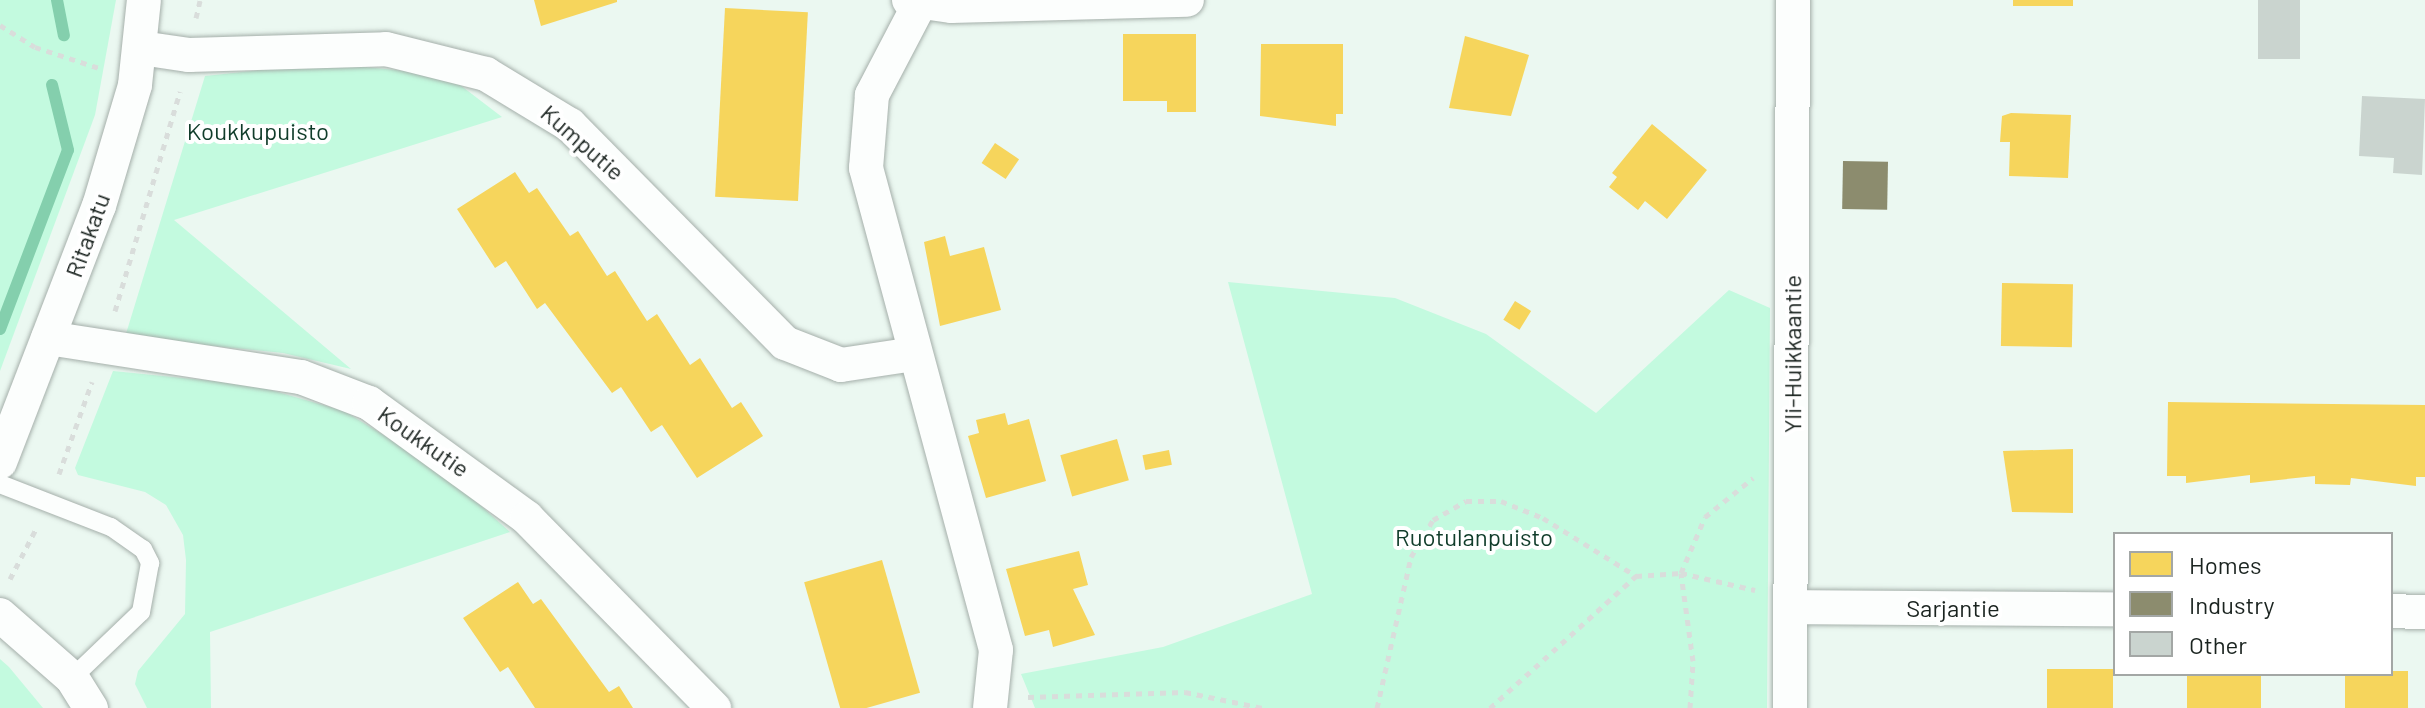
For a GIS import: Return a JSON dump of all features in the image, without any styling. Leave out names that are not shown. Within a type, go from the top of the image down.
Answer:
[{"type":"street","name":"Ritakatu","points":[[0,462],[48,338],[135,85],[144,0]]},
{"type":"street","points":[[993,700],[987,611],[873,207],[866,126],[872,95],[914,2],[1187,0]]},
{"type":"street","name":"Yli-Huikkaantie","points":[[1790,708],[1793,0]]},
{"type":"street","name":"Kumputie","points":[[141,48],[189,55],[386,49],[486,74],[570,125],[785,343],[841,365],[914,354]]},
{"type":"street","name":"Koukkutie","points":[[48,338],[301,377],[369,403],[527,518],[714,708]]},
{"type":"street","name":"Sarjantie","points":[[1791,600],[2113,609]]},
{"type":"street","points":[[2393,611],[2425,612]]},
{"type":"street","points":[[0,615],[72,678],[91,708]]},
{"type":"lane","points":[[0,484],[111,527],[143,549],[150,563],[141,612],[72,678]]},
{"type":"path","points":[[0,25],[35,47],[177,103]]},
{"type":"path","points":[[1690,708],[1693,661],[1681,573],[1705,517],[1749,479],[1792,465]]},
{"type":"path","points":[[1377,708],[1411,557],[1433,520],[1466,501],[1501,501],[1543,518],[1636,576],[1681,573],[1791,600]]},
{"type":"path","points":[[1490,708],[1636,576]]},
{"type":"path","points":[[993,700],[1185,692],[1262,708]]},
{"type":"green space","points":[[0,0],[116,0],[95,115],[0,371]]},
{"type":"green space","name":"Koukkupuisto","points":[[324,63],[447,75],[502,117],[174,220],[351,369],[283,353],[125,337],[205,76]]},
{"type":"green space","name":"Ruotulanpuisto","points":[[1228,282],[1395,298],[1486,334],[1596,413],[1729,290],[1770,308],[1767,708],[1035,708],[1021,674],[1163,647],[1312,594]]},
{"type":"green space","points":[[113,371],[253,385],[344,411],[441,470],[510,532],[210,632],[211,708],[147,708],[135,684],[138,671],[185,614],[186,560],[183,535],[166,505],[145,492],[78,475],[75,468]]},
{"type":"green space","points":[[0,659],[9,667],[43,708],[0,708]]},
{"type":"building: Homes","points":[[534,0],[617,0],[617,2],[541,26]]},
{"type":"building: Homes","points":[[2013,0],[2073,0],[2073,6],[2013,6]]},
{"type":"building: Homes","points":[[725,8],[808,12],[798,201],[715,197]]},
{"type":"building: Homes","points":[[1123,34],[1196,34],[1196,112],[1167,112],[1167,101],[1123,101]]},
{"type":"building: Homes","points":[[1465,36],[1529,55],[1511,116],[1449,108]]},
{"type":"building: Homes","points":[[1261,44],[1343,44],[1343,114],[1336,114],[1336,126],[1260,116]]},
{"type":"building: Homes","points":[[2011,113],[2071,115],[2068,178],[2009,176],[2010,142],[2000,142],[2002,116]]},
{"type":"building: Homes","points":[[1652,124],[1707,170],[1667,219],[1645,201],[1638,210],[1609,187],[1617,177],[1612,173]]},
{"type":"building: Homes","points":[[995,143],[1019,159],[1006,179],[982,163]]},
{"type":"building: Homes","points":[[515,172],[529,193],[537,188],[570,236],[578,231],[607,276],[615,271],[647,321],[657,314],[690,365],[700,358],[732,408],[741,402],[763,436],[697,478],[662,425],[651,432],[621,387],[612,393],[545,303],[537,309],[506,261],[495,268],[457,209]]},
{"type":"building: Homes","points":[[945,236],[950,256],[984,247],[1001,310],[940,326],[924,242]]},
{"type":"building: Homes","points":[[2002,283],[2073,284],[2072,347],[2001,346]]},
{"type":"building: Homes","points":[[1515,301],[1531,311],[1519,330],[1503,320]]},
{"type":"building: Homes","points":[[2168,402],[2425,405],[2425,477],[2416,477],[2416,486],[2351,478],[2350,485],[2315,484],[2315,476],[2250,483],[2250,475],[2186,483],[2186,476],[2167,476]]},
{"type":"building: Homes","points":[[1005,413],[1008,425],[1029,419],[1046,481],[986,498],[968,436],[979,433],[976,420]]},
{"type":"building: Homes","points":[[1117,439],[1129,480],[1072,497],[1060,455]]},
{"type":"building: Homes","points":[[2073,449],[2073,513],[2012,512],[2003,451]]},
{"type":"building: Homes","points":[[1169,450],[1172,465],[1145,470],[1142,455]]},
{"type":"building: Homes","points":[[1079,551],[1088,585],[1073,589],[1095,635],[1053,647],[1049,630],[1025,636],[1006,569]]},
{"type":"building: Homes","points":[[882,560],[920,693],[867,708],[840,708],[804,582]]},
{"type":"building: Homes","points":[[518,582],[533,604],[541,599],[609,692],[619,686],[633,708],[535,708],[508,667],[500,672],[463,618]]},
{"type":"building: Homes","points":[[2047,669],[2113,669],[2113,708],[2047,708]]},
{"type":"building: Homes","points":[[2393,671],[2408,671],[2408,708],[2345,708],[2345,676],[2393,676]]},
{"type":"building: Homes","points":[[2187,676],[2261,676],[2261,708],[2187,708]]},
{"type":"building: Industry","points":[[1843,161],[1888,162],[1887,210],[1842,209]]},
{"type":"building: Other","points":[[2258,0],[2300,0],[2300,59],[2258,59]]},
{"type":"building: Other","points":[[2362,96],[2425,99],[2422,175],[2393,173],[2394,158],[2359,156]]},
{"type":"waterway","points":[[57,0],[64,35]]},
{"type":"waterway","points":[[0,329],[68,150],[52,85]]}]
